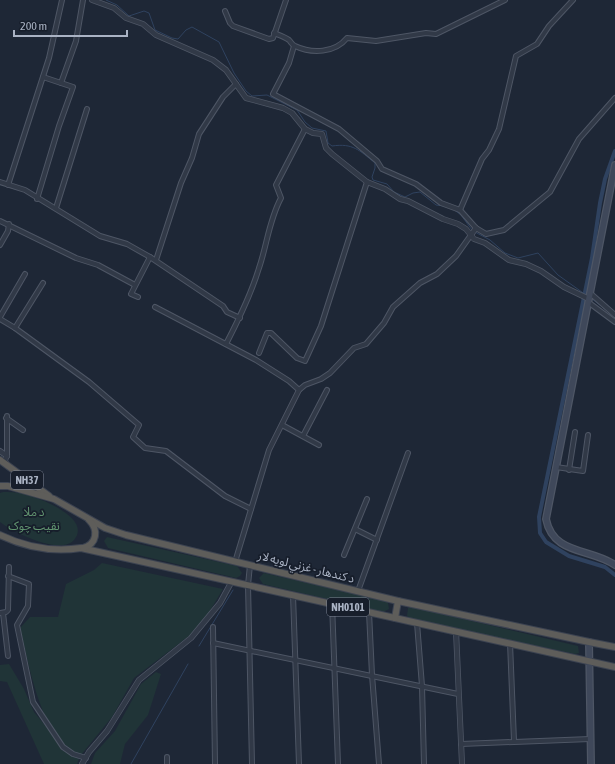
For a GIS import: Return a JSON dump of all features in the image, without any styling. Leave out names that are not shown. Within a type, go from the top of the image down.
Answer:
[{"type":"highway","name":"NH37","points":[[0,460],[54,499]]},
{"type":"highway","name":"د کندهار - غزني لويه لار","points":[[0,486],[8,486],[54,499],[105,528],[126,535],[398,601],[615,647]]},
{"type":"highway","name":"NH0101","points":[[0,535],[40,548],[65,550],[81,548],[89,546],[94,541],[96,535],[92,523],[85,517]]},
{"type":"highway","name":"NH0101","points":[[81,548],[615,667]]},
{"type":"highway","points":[[395,618],[398,601]]},
{"type":"main road","points":[[615,165],[546,519],[548,531],[555,539],[574,550],[598,556],[615,565]]},
{"type":"main road","points":[[589,642],[588,662],[591,764]]},
{"type":"street","points":[[8,185],[43,77],[55,35],[62,0]]},
{"type":"street","points":[[62,83],[76,40],[83,0]]},
{"type":"street","points":[[92,0],[114,8],[126,18],[143,24],[156,35],[213,60],[226,70],[246,98],[255,102],[270,104],[292,113],[305,129],[313,133],[322,134],[326,148],[367,182],[443,219],[474,232],[508,260],[526,264],[542,271],[564,287],[589,298],[615,315]]},
{"type":"street","points":[[225,11],[230,23],[233,26],[269,39],[273,38],[286,0]]},
{"type":"street","points":[[274,34],[288,40],[294,46],[310,51],[323,52],[342,43],[346,38],[376,42],[426,34],[436,34],[505,0]]},
{"type":"street","points":[[460,210],[482,159],[489,150],[499,129],[516,56],[537,44],[549,26],[573,0]]},
{"type":"street","points":[[294,46],[289,63],[273,94],[339,129],[377,161],[382,169],[416,184],[442,203],[460,210],[474,232],[486,234],[504,230],[550,192],[579,140],[615,98]]},
{"type":"street","points":[[37,199],[59,126],[73,87],[43,77]]},
{"type":"street","points":[[156,260],[181,183],[192,158],[199,134],[216,107],[236,84]]},
{"type":"street","points":[[56,208],[87,109]]},
{"type":"street","points":[[226,344],[240,318],[259,269],[269,228],[275,209],[281,198],[276,185],[305,129]]},
{"type":"street","points":[[0,182],[25,190],[37,199],[56,208],[70,219],[80,222],[100,236],[127,244],[156,260],[223,306],[227,312],[240,318]]},
{"type":"street","points":[[259,353],[267,334],[271,334],[297,358],[305,361],[321,326],[367,182]]},
{"type":"street","points":[[0,221],[9,224],[76,258],[98,265],[135,285]]},
{"type":"street","points":[[0,245],[8,231],[9,224]]},
{"type":"street","points":[[235,562],[269,450],[299,390],[305,385],[321,380],[330,373],[354,348],[366,344],[384,324],[393,307],[420,283],[437,274],[456,256],[474,232]]},
{"type":"street","points":[[138,296],[131,294],[150,257]]},
{"type":"street","points":[[25,274],[0,318],[89,382],[139,425],[133,437],[145,448],[166,451],[225,496],[251,509]]},
{"type":"street","points":[[15,328],[43,283]]},
{"type":"street","points":[[589,298],[615,322]]},
{"type":"street","points":[[155,307],[256,360],[289,381],[299,390]]},
{"type":"street","points":[[303,436],[327,390]]},
{"type":"street","points":[[7,465],[5,460],[7,456],[7,417],[23,430]]},
{"type":"street","points":[[282,425],[319,445]]},
{"type":"street","points":[[568,470],[575,432]]},
{"type":"street","points":[[556,467],[568,470],[583,471],[588,435]]},
{"type":"street","points":[[0,451],[7,456]]},
{"type":"street","points":[[358,591],[408,453]]},
{"type":"street","points":[[344,555],[367,499]]},
{"type":"street","points":[[355,529],[377,540]]},
{"type":"street","points":[[250,565],[248,585],[252,764]]},
{"type":"street","points":[[8,656],[2,613],[8,610],[9,567]]},
{"type":"street","points":[[8,576],[28,584],[28,606],[17,625],[33,702],[63,747],[73,754],[86,758]]},
{"type":"street","points":[[82,764],[107,731],[139,680],[191,638],[220,604],[232,581]]},
{"type":"street","points":[[293,595],[299,764]]},
{"type":"street","points":[[332,603],[338,764]]},
{"type":"street","points":[[369,612],[379,764]]},
{"type":"street","points":[[417,623],[422,686],[424,764]]},
{"type":"street","points":[[213,627],[215,764]]},
{"type":"street","points":[[456,631],[462,764]]},
{"type":"street","points":[[213,643],[458,694]]},
{"type":"street","points":[[510,643],[514,741]]},
{"type":"street","points":[[461,744],[590,739]]},
{"type":"street","points":[[167,764],[168,757]]},
{"type":"green space","name":"د ملا نقيب چوک","points":[[0,493],[22,493],[60,509],[70,516],[76,524],[78,532],[74,540],[67,544],[48,544],[25,536],[0,522]]},
{"type":"green space","points":[[107,537],[237,566],[242,573],[236,578],[108,548],[104,541]]},
{"type":"green space","points":[[102,563],[223,589],[208,614],[189,636],[134,678],[112,717],[81,755],[69,751],[59,740],[50,726],[37,694],[20,628],[30,617],[58,617],[66,584],[94,570]]},
{"type":"green space","points":[[264,573],[386,601],[389,609],[383,612],[263,584],[259,578]]},
{"type":"green space","points":[[412,607],[578,646],[579,653],[575,654],[411,619],[407,616],[408,608]]},
{"type":"green space","points":[[9,664],[24,689],[34,712],[49,730],[62,750],[79,759],[77,764],[44,764],[7,682],[0,681],[0,665]]},
{"type":"green space","points":[[156,672],[161,674],[148,715],[125,744],[120,764],[91,764],[95,753],[115,731],[141,684]]},
{"type":"waterway","points":[[106,0],[117,5],[129,16],[144,11],[149,13],[155,30],[172,38],[178,39],[186,30],[192,27],[219,42],[234,73],[246,91],[252,96],[267,95],[297,110],[305,122],[312,128],[326,131],[328,143],[332,146],[339,145],[351,147],[360,151],[375,163],[372,177],[373,180],[387,184],[394,192],[405,197],[413,193],[420,192],[436,205],[444,206]]},
{"type":"waterway","points":[[615,151],[605,179],[600,203],[592,258],[539,517],[540,533],[546,542],[569,556],[605,567],[615,575]]},
{"type":"waterway","points":[[453,209],[461,215],[472,230]]},
{"type":"waterway","points":[[475,232],[490,240],[505,253],[518,258],[538,253],[558,275],[586,295]]},
{"type":"waterway","points":[[592,299],[605,309]]},
{"type":"waterway","points":[[199,646],[233,590]]},
{"type":"waterway","points":[[131,764],[188,664]]}]
